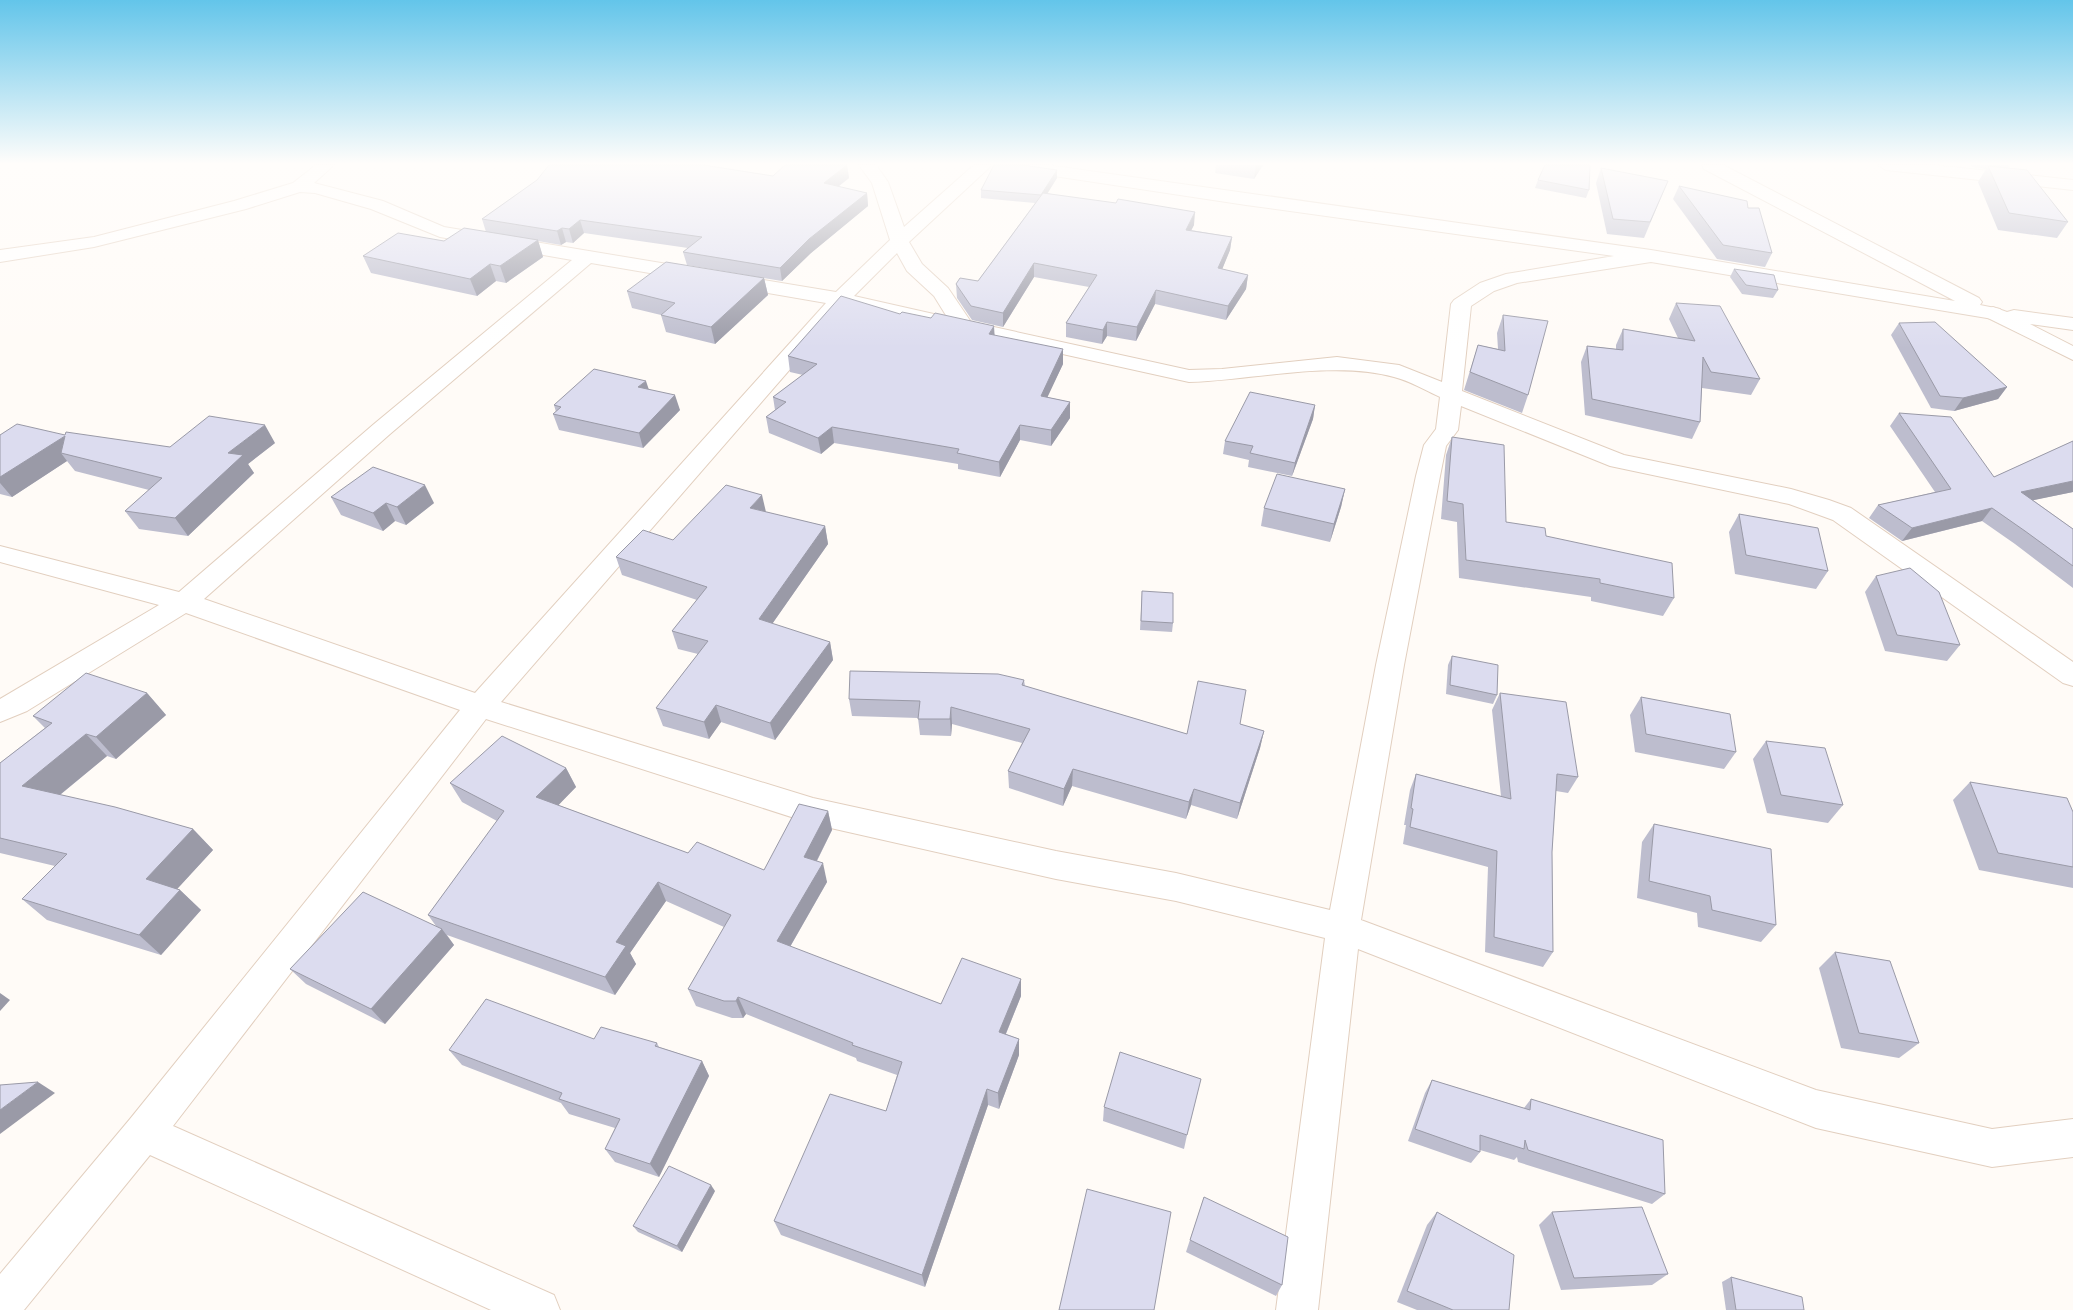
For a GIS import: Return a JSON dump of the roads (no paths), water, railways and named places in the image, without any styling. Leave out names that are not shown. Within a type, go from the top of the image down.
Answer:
[{"type":"street","points":[[0,256],[94,242],[158,226]]},
{"type":"street","points":[[426,226],[440,232],[840,299],[1189,376],[1222,375],[1337,363],[1399,371],[1451,394],[1618,461],[1791,496],[1842,514],[2073,676]]},
{"type":"street","points":[[895,226],[900,242],[914,267],[941,292],[964,327]]},
{"type":"street","points":[[0,1306],[144,1133],[480,706],[840,299],[877,261],[917,226]]},
{"type":"street","points":[[1435,226],[1652,256],[1993,313],[2073,324]]},
{"type":"street","points":[[1827,226],[2073,354]]},
{"type":"street","points":[[1297,1310],[1342,928],[1390,665],[1434,445],[1447,430],[1461,304],[1487,287],[1513,278],[1652,256]]},
{"type":"street","points":[[6,710],[184,602],[382,429],[588,257]]},
{"type":"street","points":[[0,554],[184,602],[480,706],[813,811],[1056,865],[1176,887],[1342,928],[1816,1109],[1992,1148],[2073,1138]]},
{"type":"street","points":[[144,1133],[539,1310]]}]
